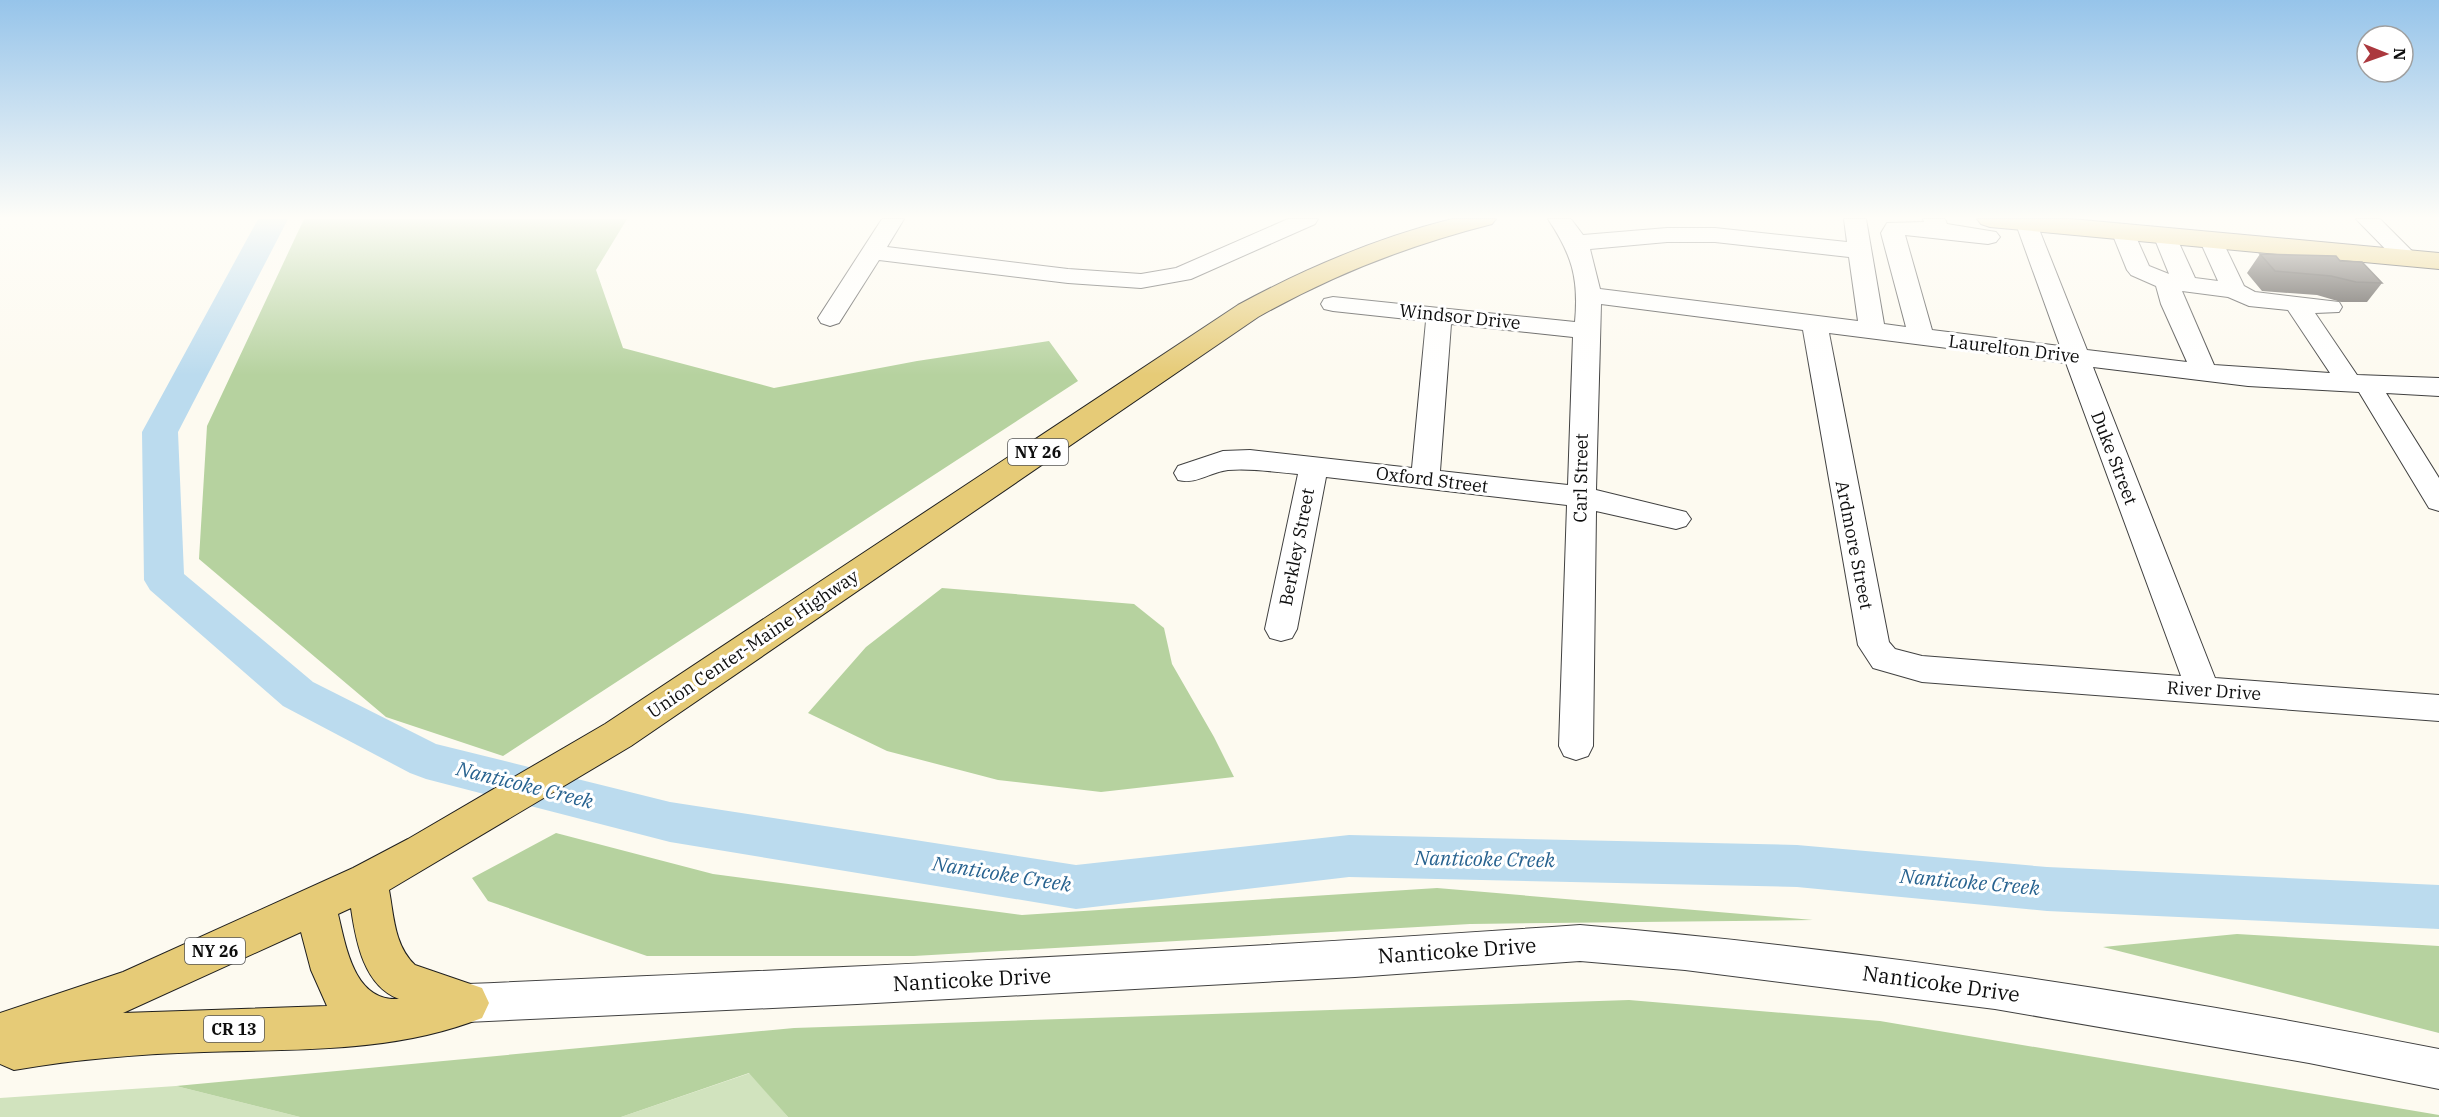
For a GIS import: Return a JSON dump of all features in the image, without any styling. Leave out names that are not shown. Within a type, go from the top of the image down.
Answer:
[{"type":"main road","name":"Union Center-Maine Highway","points":[[0,1034],[130,990],[367,881],[422,851],[618,735],[1248,311],[1323,271]]},
{"type":"main road","name":"CR 13","points":[[367,881],[379,946],[392,974],[401,980],[467,1003]]},
{"type":"main road","points":[[315,904],[339,984],[351,1003],[366,1012],[398,1021]]},
{"type":"main road","name":"CR 13","points":[[0,1050],[51,1040],[125,1032],[398,1021],[467,1003]]},
{"type":"street","points":[[830,318],[861,271]]},
{"type":"street","points":[[1029,271],[1141,281],[1165,279],[1189,271]]},
{"type":"street","name":"Carl Street","points":[[1576,746],[1581,497],[1587,331],[1591,295],[1586,271]]},
{"type":"street","points":[[1863,271],[1872,330]]},
{"type":"street","points":[[1903,271],[1921,337]]},
{"type":"street","name":"Duke Street","points":[[2045,271],[2203,690]]},
{"type":"street","points":[[2142,271],[2176,284],[2234,290],[2249,299],[2330,307]]},
{"type":"street","points":[[2173,271],[2176,284],[2173,304],[2205,373]]},
{"type":"street","points":[[2226,271],[2234,290]]},
{"type":"street","name":"Laurelton Drive","points":[[1591,295],[2205,373],[2439,387]]},
{"type":"street","name":"Windsor Drive","points":[[1333,304],[1587,331]]},
{"type":"street","points":[[2297,305],[2359,384],[2439,501]]},
{"type":"street","points":[[1426,479],[1426,433],[1434,390],[1439,315]]},
{"type":"street","name":"Ardmore Street","points":[[1815,323],[1844,493],[1874,645],[1884,659],[1896,664],[1922,669],[1989,674]]},
{"type":"street","name":"Oxford Street","points":[[1188,473],[1223,461],[1250,460],[1314,466],[1581,497],[1676,519]]},
{"type":"street","name":"Berkley Street","points":[[1281,629],[1314,466]]},
{"type":"street","name":"River Drive","points":[[1989,674],[2439,708]]},
{"type":"street","name":"Nanticoke Drive","points":[[467,1003],[903,984],[1355,959],[1580,943],[1685,952],[1995,990],[2298,1041],[2439,1069]]},
{"type":"green space","points":[[280,271],[596,271],[623,348],[774,388],[917,361],[1049,341],[1078,381],[503,756],[386,717],[199,559],[207,426]]},
{"type":"green space","points":[[942,588],[1134,604],[1164,628],[1172,664],[1234,777],[1101,792],[998,780],[887,751],[808,713],[866,647]]},
{"type":"green space","points":[[556,833],[713,874],[1022,915],[1437,888],[1813,920],[1470,924],[914,956],[647,956],[488,901],[472,878]]},
{"type":"green space","points":[[2237,934],[2439,946],[2439,1033],[2103,947]]},
{"type":"green space","points":[[1629,1000],[1880,1021],[2439,1115],[2439,1117],[788,1117],[749,1073],[621,1117],[300,1117],[176,1086],[794,1028]]},
{"type":"green space","points":[[750,1073],[788,1117],[621,1117]]},
{"type":"green space","points":[[176,1086],[300,1117],[0,1117],[0,1098]]},
{"type":"building","points":[[2276,271],[2371,271],[2382,283],[2356,282],[2331,276]]},
{"type":"waterway","name":"Nanticoke Creek","points":[[245,271],[160,432],[164,580],[298,694],[426,760],[670,822],[1076,887],[1349,856],[1797,866],[2047,889],[2439,907]]}]
